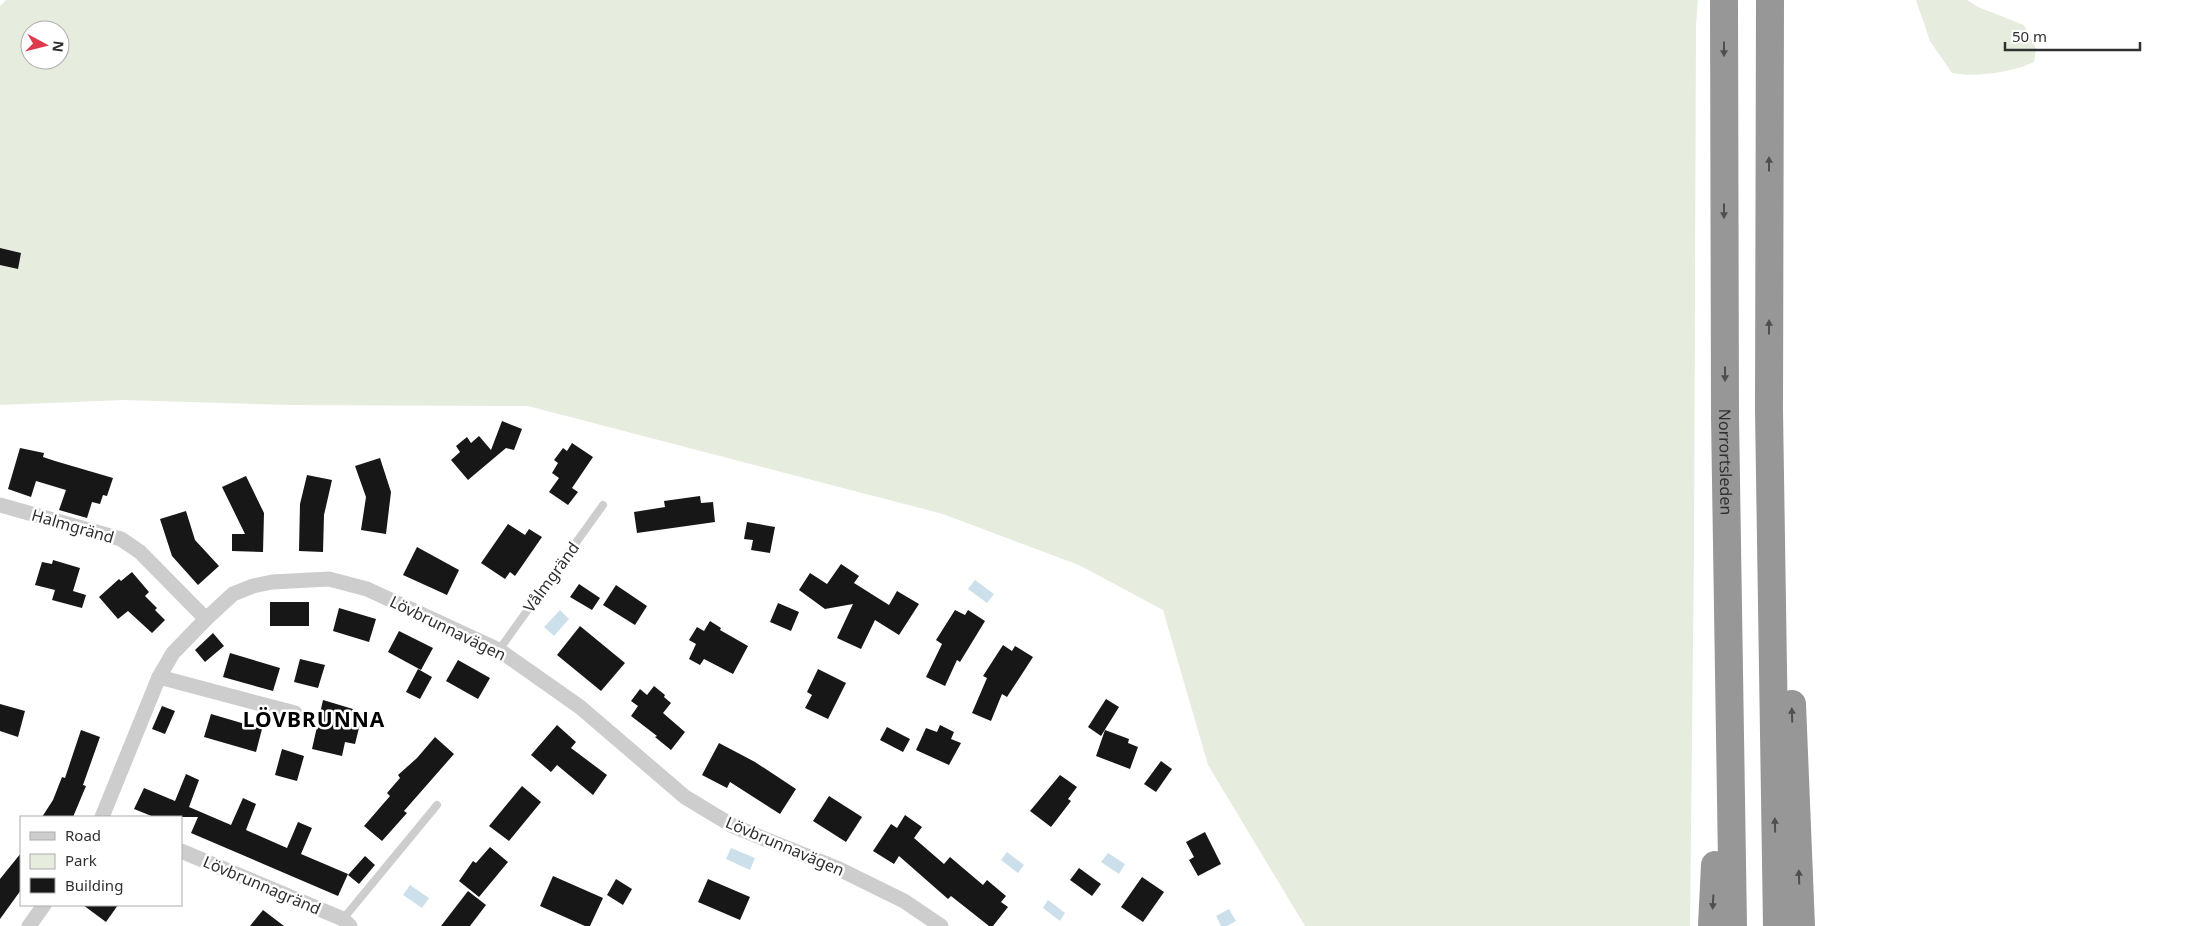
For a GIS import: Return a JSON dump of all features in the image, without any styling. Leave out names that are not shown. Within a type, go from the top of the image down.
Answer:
[{"type":"highway","name":"Norrortsleden","points":[[1724,0],[1725,417],[1733,926]]},
{"type":"highway","points":[[1770,0],[1769,411],[1777,926]]},
{"type":"highway","points":[[1769,411],[1786,561],[1801,926]]},
{"type":"highway","points":[[1712,926],[1715,878],[1716,696],[1712,560],[1725,417]]},
{"type":"street","name":"Halmgränd","points":[[0,505],[121,539],[140,552],[206,619]]},
{"type":"street","name":"Lövbrunnavägen","points":[[102,816],[159,677],[173,653],[233,594],[253,586],[272,582],[329,579],[367,589],[499,650],[580,707],[667,783],[693,802],[733,826],[839,869],[904,901],[941,926]]},
{"type":"street","points":[[159,677],[295,713]]},
{"type":"street","name":"Lövbrunnagränd","points":[[182,851],[346,923]]},
{"type":"street","points":[[29,926],[43,906]]},
{"type":"lane","name":"Vålmgränd","points":[[499,650],[603,505]]},
{"type":"lane","name":"Lövbrunnagränd","points":[[346,923],[437,805]]},
{"type":"green space","points":[[6,0],[1698,0],[1696,26],[1690,926],[1305,926],[1208,765],[1163,610],[1079,565],[943,514],[528,406],[291,405],[123,400],[0,405],[0,6]]},
{"type":"green space","points":[[1916,0],[1967,0],[1978,7],[2024,25],[2036,49],[2034,62],[2016,69],[1994,73],[1972,75],[1952,73],[1930,41]]},
{"type":"water","points":[[975,580],[994,594],[987,603],[968,589]]},
{"type":"water","points":[[560,610],[569,619],[554,636],[544,627]]},
{"type":"water","points":[[731,848],[755,858],[750,870],[726,859]]},
{"type":"water","points":[[1007,852],[1024,865],[1018,873],[1001,860]]},
{"type":"water","points":[[1108,853],[1125,864],[1119,874],[1101,862]]},
{"type":"water","points":[[410,885],[429,898],[422,908],[403,895]]},
{"type":"water","points":[[1048,900],[1065,913],[1060,921],[1043,908]]},
{"type":"water","points":[[1229,909],[1236,921],[1227,926],[1221,926],[1216,916]]},
{"type":"building","points":[[0,248],[21,253],[18,269],[0,265]]},
{"type":"building","points":[[502,421],[522,429],[514,450],[506,448],[468,480],[451,460],[460,452],[456,446],[467,437],[471,443],[479,436],[491,450]]},
{"type":"building","points":[[572,443],[593,457],[572,488],[578,492],[568,505],[549,492],[559,478],[552,473],[558,463],[554,460],[563,448],[567,451]]},
{"type":"building","points":[[20,448],[44,453],[43,457],[113,478],[107,496],[103,495],[100,504],[92,502],[87,518],[59,510],[66,490],[36,481],[31,497],[8,489]]},
{"type":"building","points":[[380,458],[391,492],[386,534],[361,530],[366,497],[355,466]]},
{"type":"building","points":[[307,475],[332,480],[324,515],[323,552],[299,551],[300,504]]},
{"type":"building","points":[[246,476],[264,513],[263,552],[232,551],[232,534],[245,534],[222,487]]},
{"type":"building","points":[[700,496],[701,503],[713,502],[715,522],[637,533],[634,512],[665,507],[664,501]]},
{"type":"building","points":[[186,511],[195,540],[219,566],[198,585],[172,556],[160,519]]},
{"type":"building","points":[[747,522],[775,527],[770,553],[751,550],[753,540],[744,539]]},
{"type":"building","points":[[508,524],[525,535],[529,529],[542,537],[515,576],[510,572],[505,579],[481,563]]},
{"type":"building","points":[[417,547],[459,570],[447,595],[403,575]]},
{"type":"building","points":[[53,560],[80,568],[73,591],[86,595],[82,608],[52,600],[55,590],[35,585],[42,562],[52,564]]},
{"type":"building","points":[[841,564],[859,576],[854,583],[889,605],[897,591],[919,604],[899,635],[875,620],[861,649],[837,638],[853,604],[825,609],[799,590],[810,573],[827,584]]},
{"type":"building","points":[[132,572],[149,592],[145,596],[157,608],[155,610],[165,620],[152,633],[128,611],[118,619],[99,597],[119,579],[121,581]]},
{"type":"building","points":[[579,584],[600,598],[592,610],[570,597]]},
{"type":"building","points":[[616,585],[647,606],[635,625],[603,605]]},
{"type":"building","points":[[270,602],[309,602],[309,626],[270,626]]},
{"type":"building","points":[[778,603],[799,612],[791,631],[770,622]]},
{"type":"building","points":[[339,608],[376,619],[369,642],[333,631]]},
{"type":"building","points":[[955,610],[965,615],[968,610],[985,621],[960,662],[957,660],[945,686],[926,677],[942,644],[936,640]]},
{"type":"building","points":[[710,621],[721,628],[720,630],[748,646],[733,674],[704,659],[700,665],[689,659],[696,644],[689,640],[697,627],[704,631]]},
{"type":"building","points":[[580,626],[625,663],[601,691],[557,655]]},
{"type":"building","points":[[399,631],[433,648],[421,670],[388,652]]},
{"type":"building","points":[[213,633],[224,646],[205,662],[195,650]]},
{"type":"building","points":[[1003,645],[1012,651],[1015,646],[1033,657],[1007,697],[1002,694],[991,721],[972,713],[987,678],[983,676]]},
{"type":"building","points":[[230,653],[280,668],[273,691],[223,677]]},
{"type":"building","points":[[300,659],[325,665],[318,688],[294,682]]},
{"type":"building","points":[[458,660],[490,678],[478,699],[446,681]]},
{"type":"building","points":[[418,669],[432,677],[420,699],[406,692]]},
{"type":"building","points":[[818,669],[846,683],[828,719],[805,708],[812,695],[807,692]]},
{"type":"building","points":[[654,686],[671,703],[663,713],[685,732],[671,750],[655,737],[657,736],[631,716],[638,706],[631,701],[640,689],[647,695]]},
{"type":"building","points":[[1106,699],[1119,707],[1101,736],[1088,727]]},
{"type":"building","points":[[323,700],[353,709],[350,722],[360,724],[355,744],[345,742],[342,756],[312,749]]},
{"type":"building","points":[[0,704],[25,711],[18,737],[0,731]]},
{"type":"building","points":[[162,706],[175,711],[165,734],[152,729]]},
{"type":"building","points":[[211,714],[262,729],[256,752],[204,737]]},
{"type":"building","points":[[557,725],[576,742],[571,748],[607,775],[593,795],[557,765],[551,772],[531,755]]},
{"type":"building","points":[[940,725],[954,732],[951,739],[961,743],[949,765],[916,750],[926,728],[937,732]]},
{"type":"building","points":[[887,727],[910,739],[903,752],[880,740]]},
{"type":"building","points":[[81,730],[100,737],[83,785],[86,786],[73,816],[43,816],[53,800],[62,777],[65,778]]},
{"type":"building","points":[[1105,730],[1129,739],[1128,743],[1138,747],[1130,769],[1096,756]]},
{"type":"building","points":[[435,737],[454,754],[404,811],[407,813],[382,841],[364,826],[390,796],[387,793],[400,778],[398,775],[417,758]]},
{"type":"building","points":[[719,743],[755,762],[796,789],[780,814],[730,782],[727,788],[702,775]]},
{"type":"building","points":[[282,749],[304,756],[297,781],[275,775]]},
{"type":"building","points":[[1161,761],[1172,769],[1156,792],[1144,784]]},
{"type":"building","points":[[186,774],[199,780],[189,807],[231,825],[243,798],[256,804],[246,830],[287,848],[298,822],[312,828],[301,854],[348,874],[338,896],[191,833],[198,817],[152,816],[134,809],[144,788],[175,801]]},
{"type":"building","points":[[1060,775],[1077,787],[1068,799],[1071,801],[1051,827],[1030,811]]},
{"type":"building","points":[[522,786],[541,802],[509,841],[489,826]]},
{"type":"building","points":[[829,796],[862,817],[846,842],[813,821]]},
{"type":"building","points":[[905,815],[922,827],[914,838],[944,864],[950,857],[983,885],[987,880],[1006,896],[1001,902],[1008,907],[993,926],[989,926],[951,896],[948,899],[899,856],[894,864],[873,851],[891,824],[897,828]]},
{"type":"building","points":[[1205,832],[1221,864],[1198,876],[1189,860],[1194,857],[1186,842]]},
{"type":"building","points":[[490,847],[508,862],[479,897],[459,881],[473,861],[476,863]]},
{"type":"building","points":[[20,854],[20,891],[0,919],[0,879]]},
{"type":"building","points":[[365,856],[375,865],[359,884],[348,875]]},
{"type":"building","points":[[1079,868],[1101,884],[1092,896],[1070,880]]},
{"type":"building","points":[[553,876],[603,898],[590,926],[585,926],[540,906]]},
{"type":"building","points":[[1142,877],[1164,892],[1143,922],[1121,907]]},
{"type":"building","points":[[616,879],[632,889],[623,905],[607,895]]},
{"type":"building","points":[[708,879],[750,897],[740,920],[698,902]]},
{"type":"building","points":[[468,891],[486,905],[470,926],[441,926]]},
{"type":"building","points":[[84,906],[117,906],[106,922]]},
{"type":"building","points":[[263,910],[284,926],[250,926]]},
{"type":"district","name":"LÖVBRUNNA","points":[[314,720]]}]
